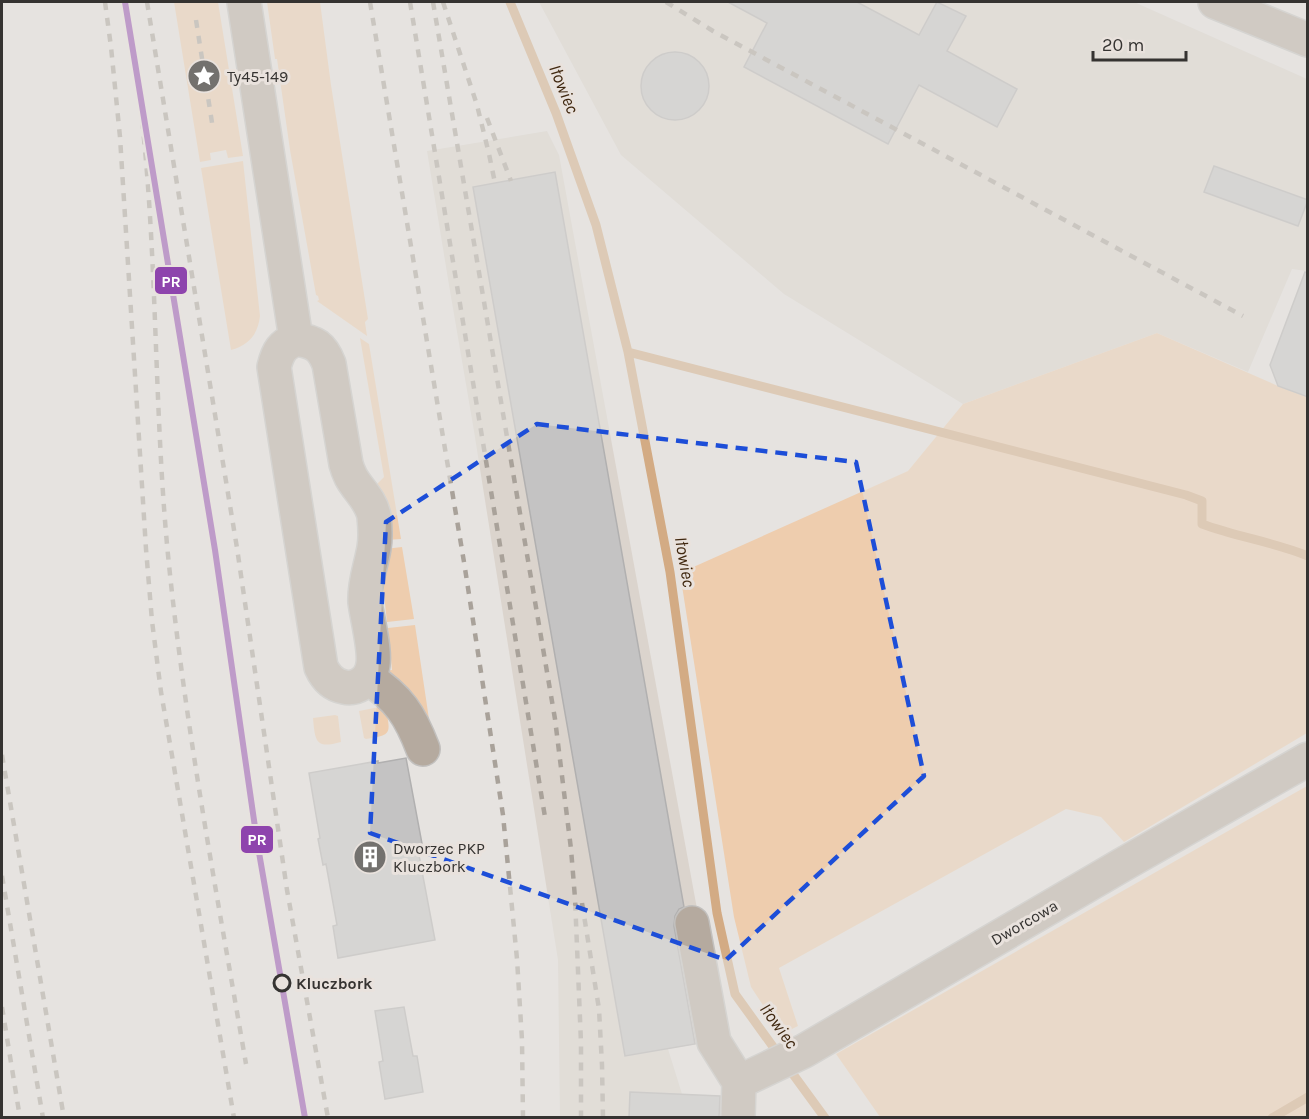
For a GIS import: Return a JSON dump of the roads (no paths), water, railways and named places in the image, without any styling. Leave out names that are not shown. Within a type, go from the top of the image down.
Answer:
[{"type":"street","points":[[244,2],[296,339]]},
{"type":"street","points":[[1215,2],[1308,40]]},
{"type":"street","points":[[296,339],[317,345],[325,353],[329,364],[346,464],[351,477],[373,512],[375,546],[367,576],[365,601],[374,662],[367,680],[350,688],[332,682],[321,667],[274,367],[277,354],[286,344],[296,339]]},
{"type":"street","points":[[368,678],[383,687],[404,710],[413,724],[423,750]]},
{"type":"street","name":"Dworcowa","points":[[739,1082],[804,1051],[1308,759]]},
{"type":"street","points":[[692,923],[714,1041],[739,1082],[738,1118]]},
{"type":"waterway","name":"Iłowiec","points":[[510,2],[556,113],[596,225],[628,352],[670,572],[717,913],[735,994],[779,1055]]},
{"type":"waterway","points":[[628,352],[1186,495],[1202,501],[1202,524],[1308,556]]},
{"type":"waterway","name":"Iłowiec","points":[[787,1066],[825,1118]]},
{"type":"waterway","name":"Iłowiec","points":[[1272,1118],[1308,1097]]},
{"type":"railway","points":[[105,2],[120,137],[152,621],[161,692],[234,1118]]},
{"type":"railway","points":[[147,2],[237,548],[287,890],[328,1118]]},
{"type":"railway","points":[[370,2],[464,562],[503,815],[517,959],[522,1040],[523,1118]]},
{"type":"railway","points":[[410,2],[545,817]]},
{"type":"railway","points":[[433,2],[555,719],[575,898],[581,1043],[581,1118]]},
{"type":"railway","points":[[443,2],[477,105],[495,183]]},
{"type":"railway","points":[[666,2],[713,31],[1243,316]]},
{"type":"railway","points":[[196,20],[213,129]]},
{"type":"railway","points":[[134,57],[148,181],[159,430],[175,619],[202,810],[246,1064]]},
{"type":"railway","points":[[487,118],[511,181]]},
{"type":"railway","points":[[2,755],[64,1118]]},
{"type":"railway","points":[[2,876],[43,1118]]},
{"type":"railway","points":[[582,903],[599,1009],[603,1118]]},
{"type":"railway","points":[[2,1007],[20,1118]]},
{"type":"place","name":"Ty45-149","points":[[204,76]]},
{"type":"place","name":"Dworzec PKP Kluczbork","points":[[370,857]]},
{"type":"place","name":"Kluczbork","points":[[282,983]]}]
